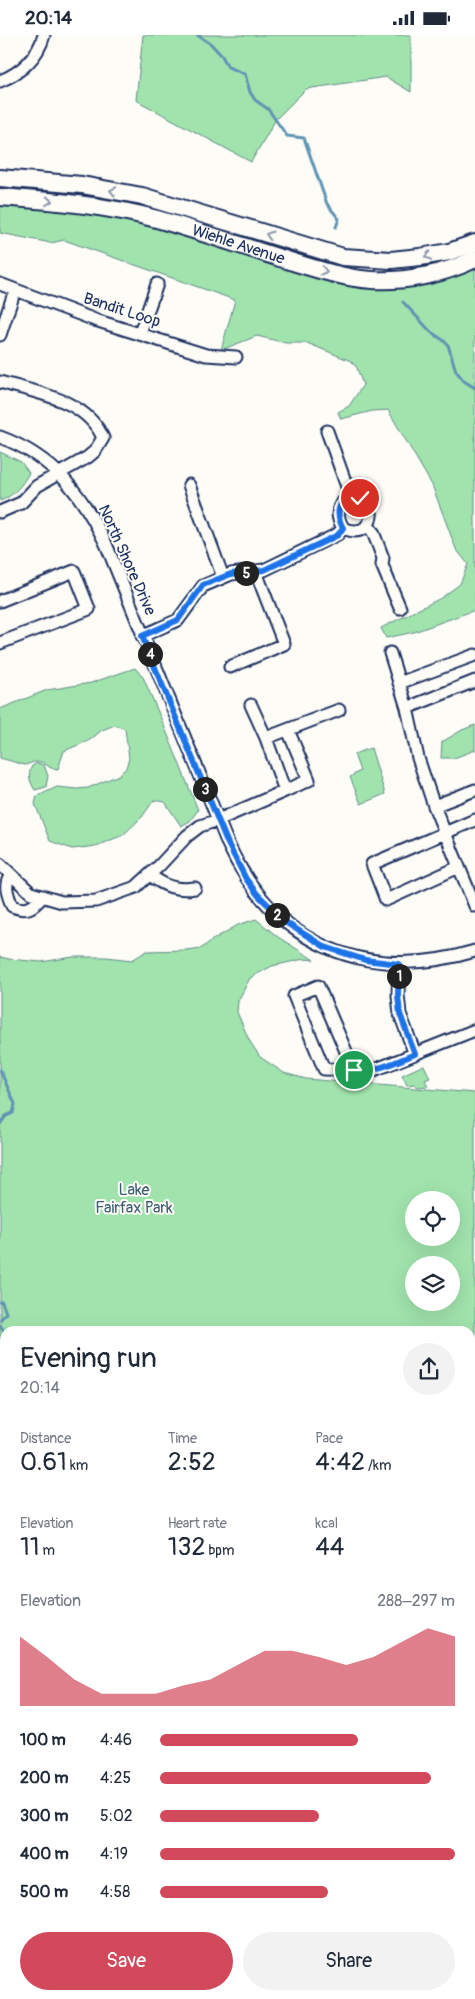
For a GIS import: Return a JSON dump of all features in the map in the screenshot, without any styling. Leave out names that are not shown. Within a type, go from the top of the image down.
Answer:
[{"type":"main road","name":"Wiehle Avenue","points":[[0,178],[82,185],[142,197],[343,257],[391,260],[420,257],[449,252],[475,243]]},
{"type":"main road","name":"Wiehle Avenue","points":[[0,197],[78,203],[116,210],[156,219],[323,271],[372,280],[394,280],[442,273],[475,259]]},
{"type":"street","points":[[0,81],[16,73],[26,65],[39,48],[44,35]]},
{"type":"street","name":"Bandit Loop","points":[[0,284],[95,319],[206,355],[236,357]]},
{"type":"street","points":[[140,333],[157,284]]},
{"type":"street","points":[[0,335],[16,290]]},
{"type":"street","points":[[0,382],[68,403],[86,414],[97,425],[103,438],[95,451],[88,457],[37,486],[21,503],[0,512]]},
{"type":"street","points":[[327,431],[351,498]]},
{"type":"street","name":"North Shore Drive","points":[[0,437],[30,451],[59,473],[80,498],[93,518],[106,545],[236,862],[246,879],[272,910],[288,924],[325,947],[365,960],[399,964],[429,962],[475,951]]},
{"type":"street","points":[[189,485],[223,577]]},
{"type":"street","points":[[351,498],[360,498],[368,503],[371,511],[370,521],[358,531],[350,531],[343,528],[338,519],[338,510],[342,502],[351,498]]},
{"type":"street","points":[[367,525],[373,532],[383,558],[382,565],[400,608]]},
{"type":"street","points":[[142,636],[178,620],[203,585],[231,574],[264,570],[338,535],[343,528]]},
{"type":"street","points":[[0,601],[74,571],[89,609],[0,643]]},
{"type":"street","points":[[230,667],[284,644],[256,572]]},
{"type":"street","points":[[390,653],[407,708],[418,758],[434,806],[475,906]]},
{"type":"street","points":[[399,683],[475,655]]},
{"type":"street","points":[[407,708],[475,681]]},
{"type":"street","points":[[251,705],[266,738],[285,791]]},
{"type":"street","points":[[266,738],[339,710]]},
{"type":"street","points":[[0,864],[31,893],[62,902],[96,901],[136,887],[187,836],[200,826],[309,780],[288,730]]},
{"type":"street","points":[[434,806],[475,790]]},
{"type":"street","points":[[459,867],[386,900],[372,865],[475,820]]},
{"type":"street","points":[[11,875],[7,880],[6,891],[12,906],[23,910],[33,908],[43,896]]},
{"type":"street","points":[[150,875],[171,888],[184,890],[195,888]]},
{"type":"street","points":[[399,964],[398,995],[400,1014],[415,1054]]},
{"type":"street","points":[[354,1070],[318,986],[294,996],[324,1069],[365,1071],[374,1070],[475,1030]]},
{"type":"green space","points":[[143,35],[411,35],[411,92],[386,77],[306,89],[276,119],[251,162],[136,100]]},
{"type":"green space","points":[[0,203],[118,217],[376,287],[421,285],[443,280],[475,268],[475,610],[414,632],[386,638],[381,628],[441,598],[460,584],[468,564],[456,549],[432,485],[388,410],[372,411],[341,419],[338,412],[349,406],[363,385],[357,368],[351,361],[307,343],[286,343],[257,336],[221,350],[235,300],[64,240],[51,243],[0,233]]},
{"type":"green space","points":[[0,452],[21,462],[29,473],[17,490],[0,501]]},
{"type":"green space","points":[[135,668],[143,677],[198,810],[190,821],[181,826],[165,802],[154,800],[142,817],[123,835],[96,846],[72,849],[50,841],[35,804],[37,796],[57,787],[88,788],[119,775],[126,768],[129,758],[125,729],[115,725],[102,730],[90,740],[64,751],[58,769],[51,768],[42,762],[25,765],[0,758],[0,709],[47,690],[91,683]]},
{"type":"green space","points":[[475,725],[475,750],[454,758],[441,758],[442,742],[462,730]]},
{"type":"green space","points":[[371,748],[385,794],[361,804],[350,777],[360,771],[354,754]]},
{"type":"green space","points":[[37,763],[44,765],[48,776],[46,787],[35,790],[29,775],[32,766]]},
{"type":"green space","name":"Lake Fairfax Park","points":[[256,919],[278,937],[314,960],[304,959],[272,966],[250,978],[238,1001],[237,1012],[249,1040],[260,1057],[284,1073],[306,1079],[475,1093],[475,1326],[0,1326],[0,957],[41,962],[73,957],[106,957],[132,960],[147,951],[202,948],[238,925]]},
{"type":"green space","points":[[424,1065],[430,1078],[425,1080],[428,1086],[407,1085],[402,1075]]},
{"type":"waterway","points":[[197,35],[211,44],[222,56],[228,67],[245,74],[250,92],[255,100],[268,109],[287,136],[304,138],[327,204],[339,219],[336,227]]},
{"type":"waterway","points":[[403,302],[431,332],[448,345],[456,371],[464,381],[475,388]]},
{"type":"waterway","points":[[0,1070],[15,1104],[13,1113],[6,1116],[0,1124]]},
{"type":"waterway","points":[[0,1302],[2,1302],[6,1313],[0,1320]]},
{"type":"route","points":[[354,1070],[374,1070],[415,1054],[400,1014],[398,995],[399,964],[365,960],[325,947],[306,937],[288,924],[258,895],[236,862],[142,636],[178,620],[203,585],[231,574],[264,570],[338,535],[343,528],[338,519],[338,510],[342,502],[351,498],[360,498]]}]
